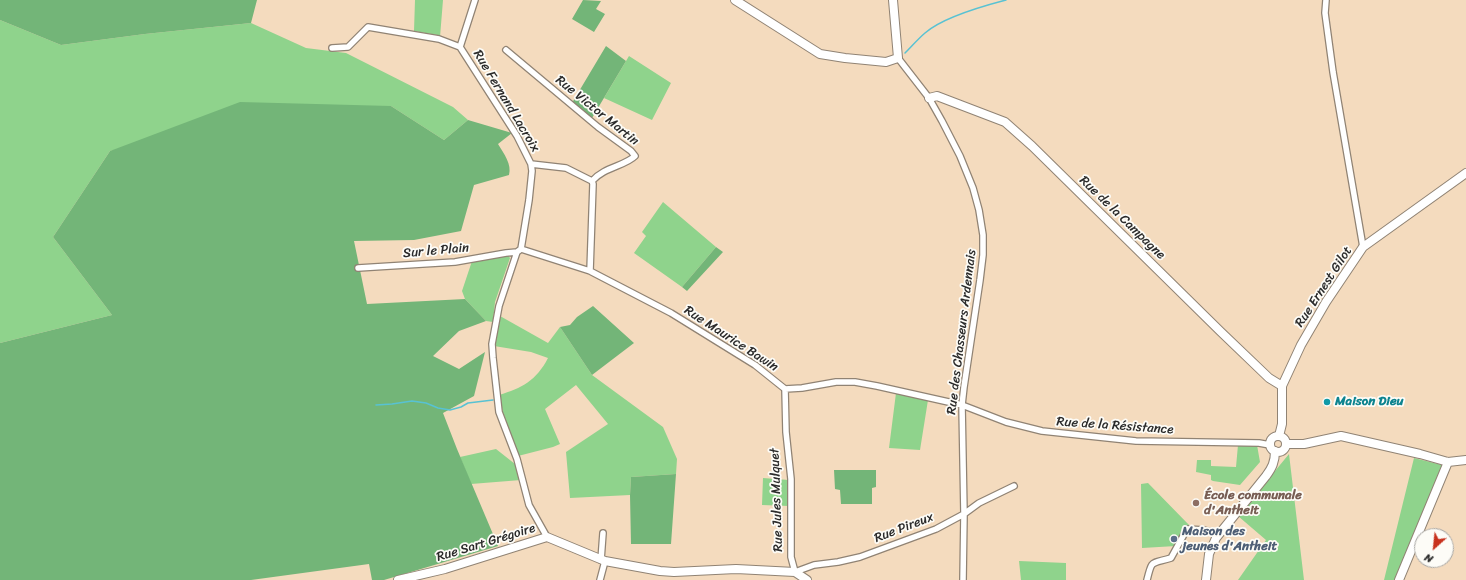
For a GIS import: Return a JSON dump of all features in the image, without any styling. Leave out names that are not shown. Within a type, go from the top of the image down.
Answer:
[{"type":"street","name":"Rue Fernand Lacroix","points":[[475,0],[460,47],[517,136],[531,164],[532,171],[529,200],[519,250],[499,306],[492,344],[499,412],[517,459],[529,504],[547,537]]},
{"type":"street","points":[[735,0],[820,54],[886,62],[898,58],[893,0]]},
{"type":"street","points":[[1326,0],[1325,14],[1333,72],[1363,247]]},
{"type":"street","points":[[332,48],[348,47],[368,27],[439,39],[460,47]]},
{"type":"street","name":"Rue Victor Martin","points":[[506,50],[598,127],[631,151],[635,156],[632,159],[601,173],[592,181]]},
{"type":"street","name":"Rue des Chasseurs Ardennais","points":[[898,58],[929,98],[960,156],[973,188],[979,210],[983,235],[980,280],[962,405],[964,514],[963,580]]},
{"type":"street","name":"Rue de la Campagne","points":[[929,98],[937,96],[1005,122],[1032,146],[1269,378],[1282,386]]},
{"type":"street","points":[[531,164],[566,168],[592,181],[594,192],[590,271]]},
{"type":"street","name":"Rue Ernest Gilot","points":[[1279,436],[1282,424],[1282,386],[1301,345],[1326,302],[1363,247],[1466,173]]},
{"type":"street","name":"Rue Maurice Bawin","points":[[519,250],[590,271],[671,313],[755,365],[785,389],[802,388],[836,382],[855,382],[962,405]]},
{"type":"street","name":"Sur le Plain","points":[[358,268],[455,262],[519,250]]},
{"type":"street","name":"Rue Jules Mulquet","points":[[785,389],[786,432],[792,494],[792,557],[796,572]]},
{"type":"street","name":"Rue de la Résistance","points":[[962,405],[1006,422],[1042,431],[1136,441],[1259,443],[1272,448]]},
{"type":"street","points":[[1206,580],[1209,554],[1216,538],[1266,476],[1272,466],[1275,459],[1272,448],[1272,440],[1279,436],[1284,439],[1286,447],[1282,451],[1272,448]]},
{"type":"street","points":[[1286,444],[1304,444],[1341,436],[1448,462],[1466,460]]},
{"type":"street","points":[[1399,580],[1448,462]]},
{"type":"street","name":"Rue Pireux","points":[[796,572],[814,566],[860,557],[936,529],[964,514],[979,503],[1014,486]]},
{"type":"street","points":[[1147,580],[1148,572],[1155,562],[1171,558],[1187,529],[1204,530],[1219,534]]},
{"type":"street","points":[[600,580],[603,561],[603,533]]},
{"type":"street","name":"Rue Sart Grégoire","points":[[398,580],[445,569],[547,537],[603,561],[674,572],[736,570],[796,572]]},
{"type":"street","points":[[796,572],[807,580]]},
{"type":"green space","points":[[0,0],[257,0],[251,23],[145,34],[61,45],[0,20]]},
{"type":"green space","points":[[415,0],[443,0],[440,37],[437,35],[414,31]]},
{"type":"green space","points":[[583,0],[601,1],[596,9],[605,14],[594,32],[572,19]]},
{"type":"green space","points":[[0,20],[61,45],[145,34],[251,23],[306,48],[346,53],[453,107],[468,120],[444,140],[391,106],[110,151],[53,237],[112,315],[0,343]]},
{"type":"green space","points":[[606,46],[626,61],[592,118],[572,103]]},
{"type":"green space","points":[[629,56],[671,83],[652,120],[604,98]]},
{"type":"green space","points":[[240,102],[391,106],[444,140],[468,120],[512,133],[498,144],[508,163],[510,171],[509,175],[474,185],[461,231],[414,240],[354,241],[367,304],[465,299],[486,321],[459,331],[433,356],[459,369],[485,352],[474,396],[443,413],[498,546],[384,580],[372,580],[369,564],[251,580],[0,580],[0,343],[112,315],[53,237],[110,151]]},
{"type":"green space","points":[[663,202],[716,247],[682,287],[634,253],[646,236],[642,232]]},
{"type":"green space","points":[[716,247],[723,252],[687,291],[682,287]]},
{"type":"green space","points":[[507,254],[510,258],[495,302],[493,322],[486,321],[465,299],[462,291],[472,261]]},
{"type":"green space","points":[[593,306],[634,343],[592,375],[560,327],[570,325],[577,317]]},
{"type":"green space","points":[[500,316],[548,343],[560,327],[592,375],[663,427],[677,459],[676,474],[631,477],[630,495],[570,498],[566,452],[608,424],[576,385],[545,409],[560,444],[518,456],[505,421],[499,395],[515,390],[528,382],[539,372],[548,358],[531,352],[494,346]]},
{"type":"green space","points":[[896,393],[928,400],[920,450],[889,448]]},
{"type":"green space","points":[[1238,445],[1257,445],[1260,462],[1240,485],[1213,481],[1211,480],[1211,475],[1196,472],[1197,460],[1211,460],[1211,466],[1236,467]]},
{"type":"green space","points":[[496,449],[515,464],[521,480],[471,484],[460,457]]},
{"type":"green space","points":[[1289,454],[1304,580],[1238,580],[1266,540],[1238,516]]},
{"type":"green space","points":[[1414,458],[1442,465],[1417,528],[1414,528],[1414,537],[1397,580],[1384,580]]},
{"type":"green space","points":[[834,470],[876,470],[876,487],[872,488],[872,504],[841,504],[840,490],[835,489]]},
{"type":"green space","points":[[676,474],[671,544],[631,544],[631,477]]},
{"type":"green space","points":[[763,478],[789,480],[789,506],[762,505]]},
{"type":"green space","points":[[1148,483],[1190,526],[1176,546],[1142,548],[1141,484]]},
{"type":"green space","points":[[1019,561],[1066,563],[1066,580],[1021,580]]},
{"type":"waterway","points":[[905,53],[925,33],[942,22],[986,5],[1006,0]]},
{"type":"waterway","points":[[376,405],[412,401],[426,403],[438,408],[450,410],[468,403],[493,400]]},
{"type":"place","name":"Maison Dieu","points":[[1327,402]]},
{"type":"place","name":"École communale d'Antheit","points":[[1196,503]]},
{"type":"place","name":"Maison des jeunes d'Antheit","points":[[1174,539]]}]
